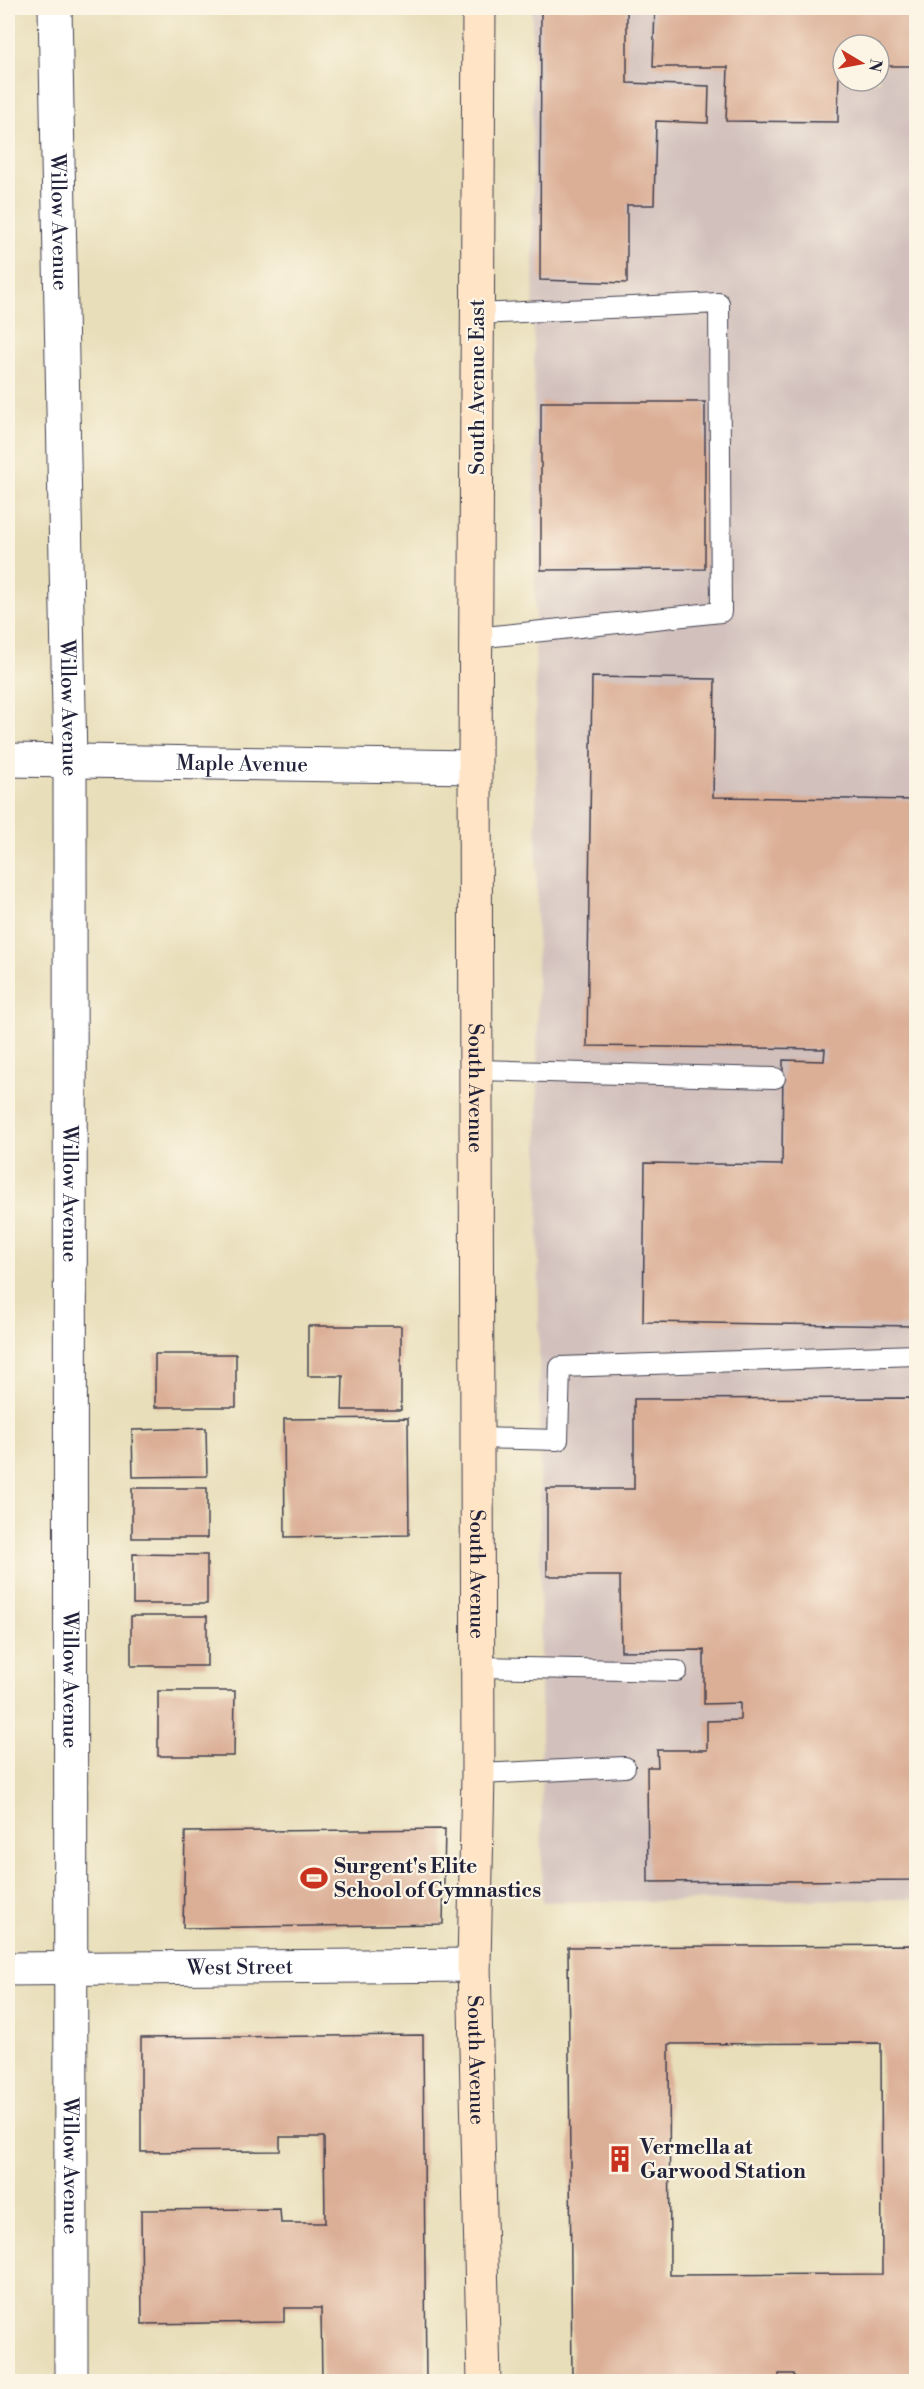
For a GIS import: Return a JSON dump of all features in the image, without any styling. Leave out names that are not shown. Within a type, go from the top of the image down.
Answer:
[{"type":"main road","name":"South Avenue East","points":[[475,767],[479,8]]},
{"type":"main road","name":"South Avenue","points":[[475,767],[477,1774],[474,1965],[484,2382]]},
{"type":"street","name":"Willow Avenue","points":[[55,8],[70,761],[71,2382]]},
{"type":"street","name":"Maple Avenue","points":[[8,760],[475,767]]},
{"type":"street","name":"West Street","points":[[8,1969],[474,1965]]},
{"type":"lane","points":[[476,638],[721,612],[719,303],[477,314]]},
{"type":"lane","points":[[476,1070],[775,1078]]},
{"type":"lane","points":[[477,1438],[558,1440],[560,1367],[916,1355]]},
{"type":"lane","points":[[477,1667],[677,1671]]},
{"type":"lane","points":[[477,1774],[625,1767]]},
{"type":"shaded area","points":[[532,8],[916,8],[916,1899],[542,1902]]},
{"type":"building","points":[[541,8],[627,8],[627,83],[709,86],[708,123],[656,121],[654,205],[627,205],[627,283],[540,280]]},
{"type":"building","points":[[655,8],[916,8],[916,66],[891,66],[891,33],[831,33],[831,93],[839,93],[838,122],[726,121],[728,67],[653,67]]},
{"type":"building","points":[[541,402],[705,402],[705,569],[541,570]]},
{"type":"building","points":[[592,677],[715,679],[713,797],[916,800],[916,1326],[643,1322],[645,1163],[782,1165],[783,1060],[824,1061],[825,1049],[587,1046]]},
{"type":"building","points":[[308,1326],[401,1326],[401,1410],[342,1410],[343,1376],[308,1376]]},
{"type":"building","points":[[155,1354],[236,1354],[236,1407],[155,1407]]},
{"type":"building","points":[[916,1398],[916,1880],[648,1882],[647,1767],[658,1767],[657,1750],[707,1750],[707,1721],[740,1720],[740,1703],[704,1704],[704,1650],[621,1651],[620,1576],[547,1576],[547,1489],[634,1489],[634,1399]]},
{"type":"building","points":[[408,1418],[409,1535],[285,1537],[284,1419]]},
{"type":"building","points":[[206,1428],[207,1476],[133,1477],[132,1430]]},
{"type":"building","points":[[132,1488],[207,1488],[207,1538],[132,1538]]},
{"type":"building","points":[[133,1554],[207,1555],[207,1604],[133,1604]]},
{"type":"building","points":[[131,1616],[207,1616],[207,1666],[131,1666]]},
{"type":"building","points":[[158,1691],[235,1691],[234,1756],[158,1756]]},
{"type":"building","name":"Surgent's Elite School of Gymnastics","points":[[445,1829],[443,1924],[183,1928],[185,1832]]},
{"type":"building","name":"Vermella at Garwood Station","points":[[916,1945],[916,2382],[794,2382],[794,2374],[779,2374],[779,2382],[572,2380],[568,1947]],"holes":[[[881,2043],[882,2274],[670,2275],[669,2044]]]},
{"type":"building","points":[[423,2035],[426,2382],[322,2382],[321,2308],[284,2308],[284,2322],[142,2324],[141,2210],[280,2209],[281,2223],[325,2223],[324,2137],[280,2137],[280,2151],[141,2152],[141,2038]]},
{"type":"building","points":[[281,2378],[281,2382],[141,2382],[141,2379]]},
{"type":"place","name":"Surgent's Elite School of Gymnastics","points":[[314,1878]]},
{"type":"place","name":"Vermella at Garwood Station","points":[[620,2159]]}]
